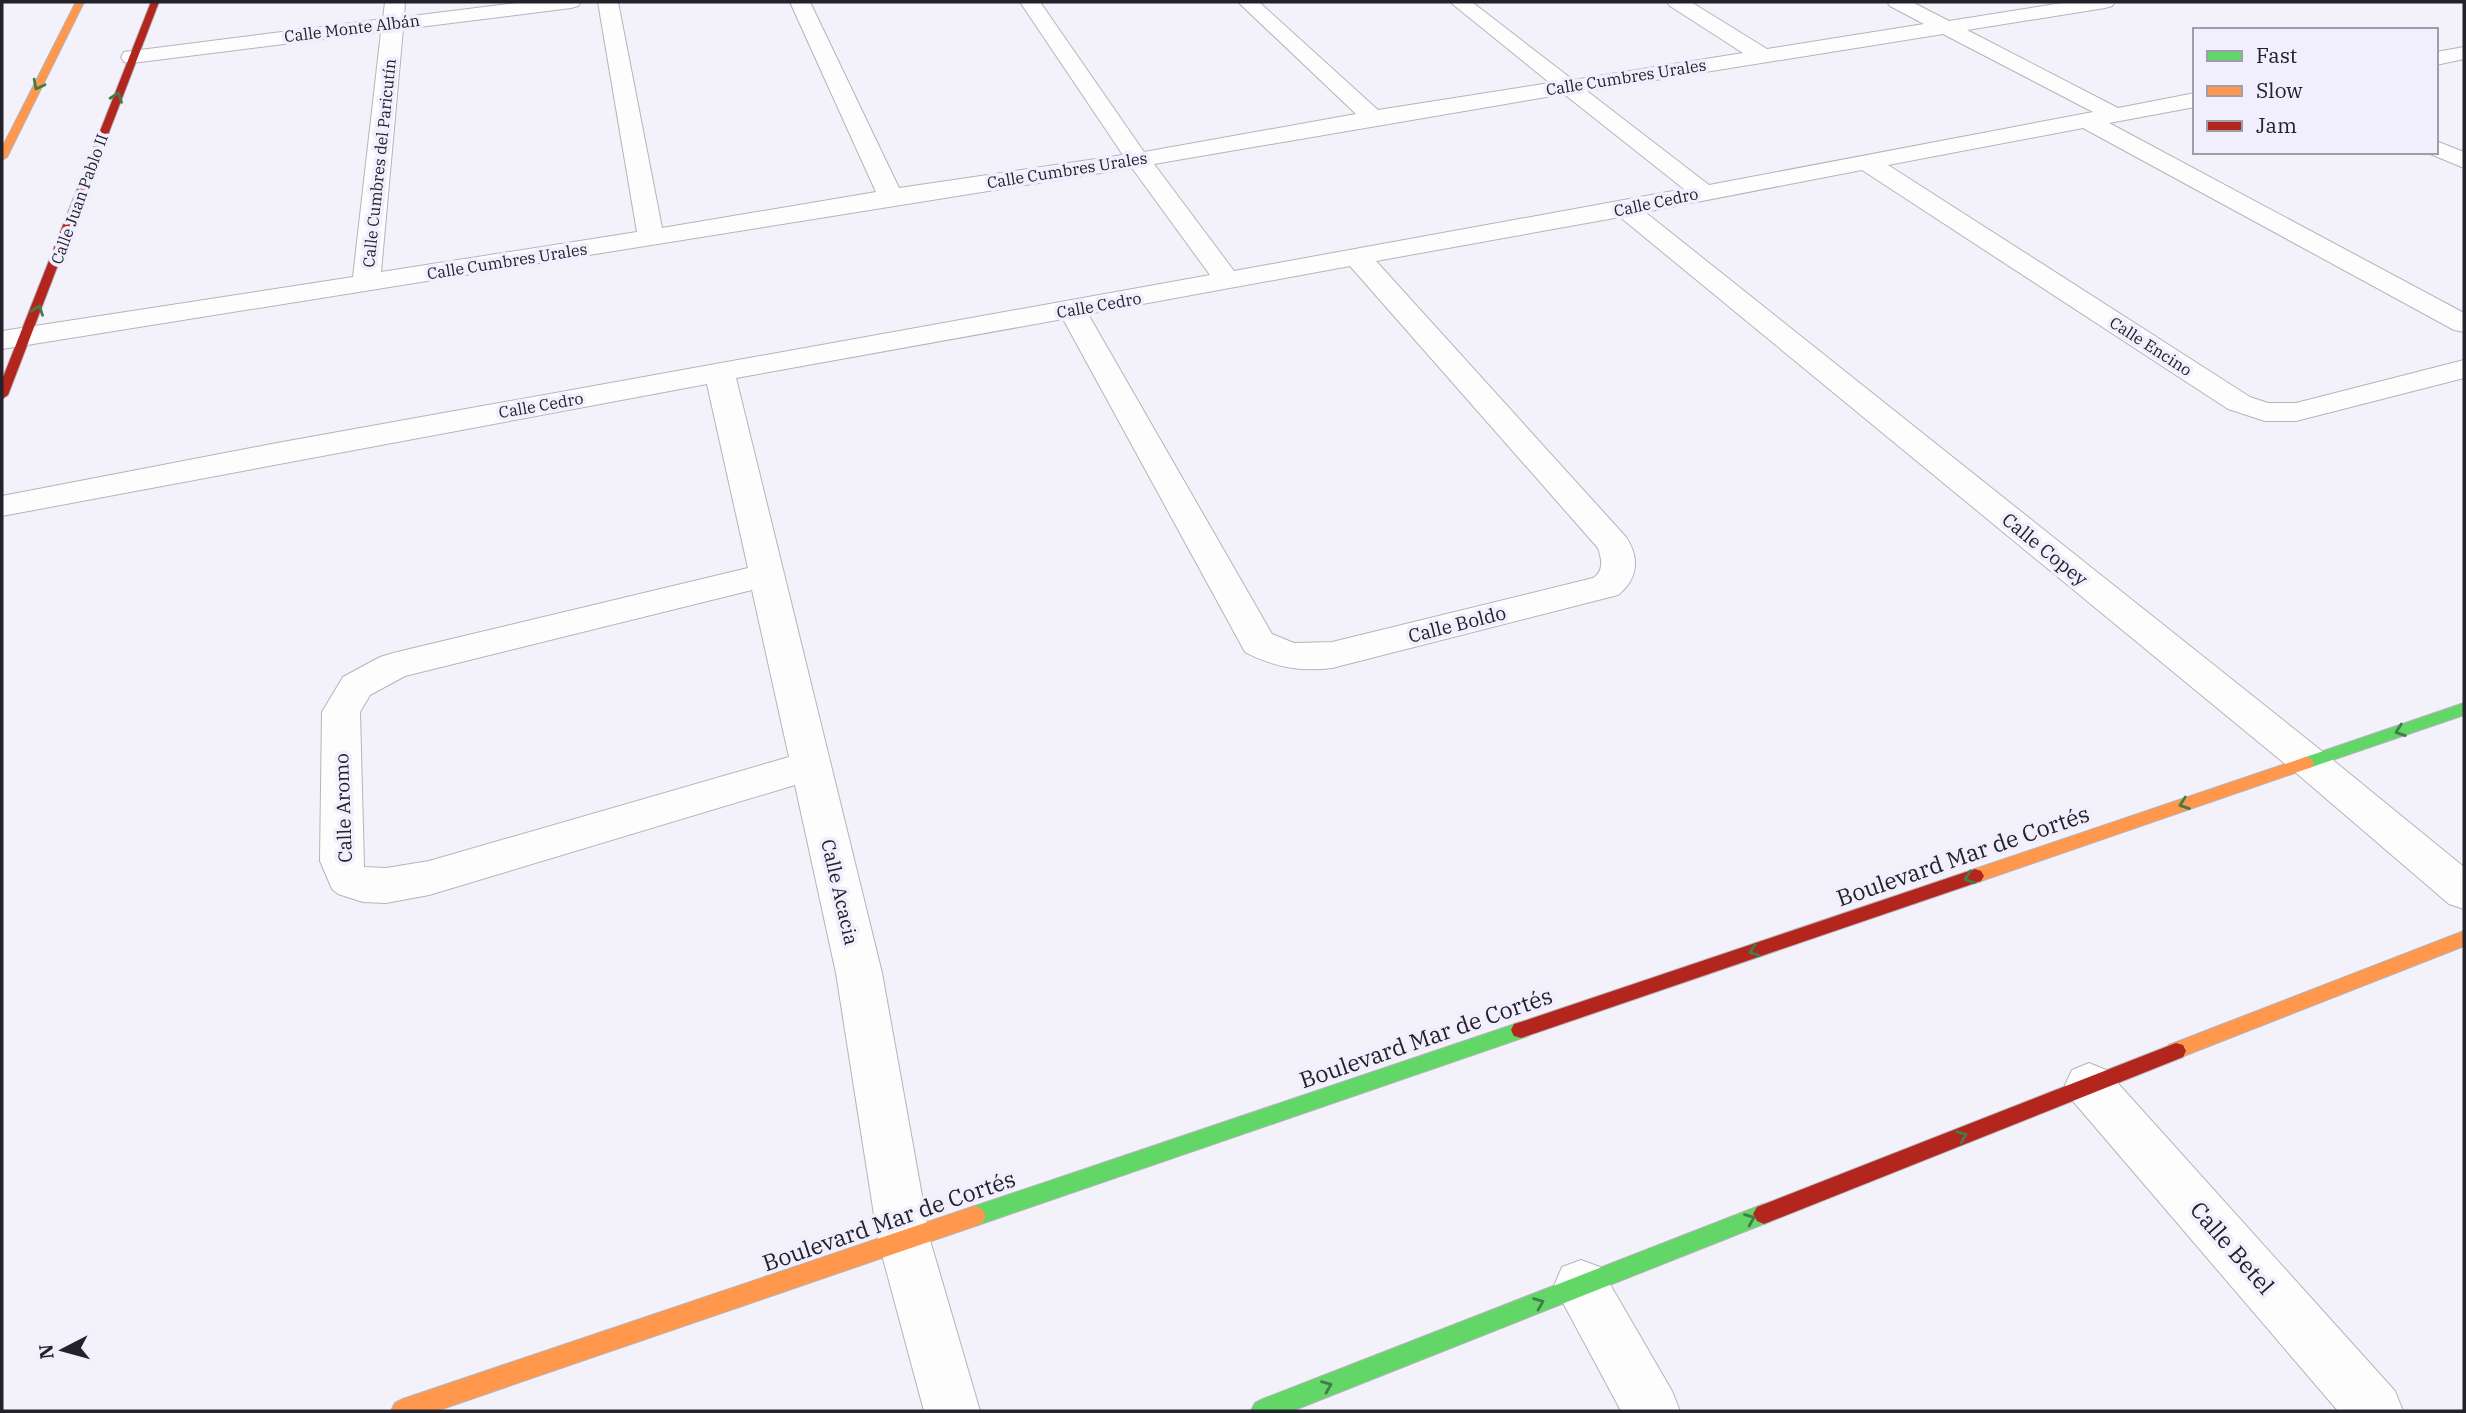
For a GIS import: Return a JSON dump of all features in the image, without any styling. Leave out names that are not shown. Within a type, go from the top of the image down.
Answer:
[{"type":"street","points":[[2,157],[80,2]]},
{"type":"street","name":"Calle Juan Pablo II","points":[[2,396],[15,338],[155,2]]},
{"type":"street","name":"Calle Monte Albán","points":[[132,57],[394,13],[571,2]]},
{"type":"street","points":[[608,2],[651,238]]},
{"type":"street","points":[[800,2],[891,197]]},
{"type":"street","points":[[1030,2],[1138,160],[1228,281]]},
{"type":"street","points":[[1248,2],[1373,118]]},
{"type":"street","points":[[1460,2],[1571,86],[1703,192]]},
{"type":"street","points":[[1677,2],[1761,55]]},
{"type":"street","points":[[1897,2],[2113,114]]},
{"type":"street","name":"Calle Cumbres Urales","points":[[15,338],[651,238],[891,197],[1138,160],[1373,118],[2105,2]]},
{"type":"street","name":"Calle Cumbres del Paricutín","points":[[366,283],[394,13]]},
{"type":"street","points":[[2438,59],[2464,53]]},
{"type":"street","name":"Calle Cedro","points":[[2,506],[277,453],[1625,208],[2193,100]]},
{"type":"street","points":[[2085,120],[2464,324]]},
{"type":"street","points":[[2438,149],[2464,162]]},
{"type":"street","name":"Calle Encino","points":[[1867,163],[2239,403],[2252,408],[2280,414],[2296,412],[2464,369]]},
{"type":"street","name":"Calle Copey","points":[[1625,208],[2309,762],[2464,892]]},
{"type":"street","name":"Calle Boldo","points":[[1072,310],[1258,643],[1275,653],[1292,657],[1332,655],[1605,587],[1616,580],[1620,567],[1619,554],[1614,545],[1357,257]]},
{"type":"street","name":"Calle Acacia","points":[[720,373],[859,973],[904,1240],[952,1411]]},
{"type":"street","name":"Calle Aromo","points":[[766,575],[393,666],[356,686],[341,712],[341,861],[346,876],[357,884],[374,886],[429,878],[811,765]]},
{"type":"street","name":"Boulevard Mar de Cortés","points":[[403,1411],[2464,709]]},
{"type":"street","points":[[1264,1411],[2464,938]]},
{"type":"street","name":"Calle Betel","points":[[2089,1085],[2375,1411]]},
{"type":"street","points":[[1581,1286],[1653,1411]]},
{"type":"traffic: fast","points":[[2306,763],[2464,709]]},
{"type":"traffic: fast","points":[[975,1216],[1521,1030]]},
{"type":"traffic: fast","points":[[1263,1411],[1764,1214]]},
{"type":"traffic: slow","points":[[2,157],[80,2]]},
{"type":"traffic: slow","points":[[1975,876],[2306,763]]},
{"type":"traffic: slow","points":[[2176,1051],[2464,938]]},
{"type":"traffic: slow","points":[[403,1411],[975,1216]]},
{"type":"traffic: jam","points":[[2,395],[155,2]]},
{"type":"traffic: jam","points":[[1521,1030],[1975,876]]},
{"type":"traffic: jam","points":[[1764,1214],[2176,1051]]}]
